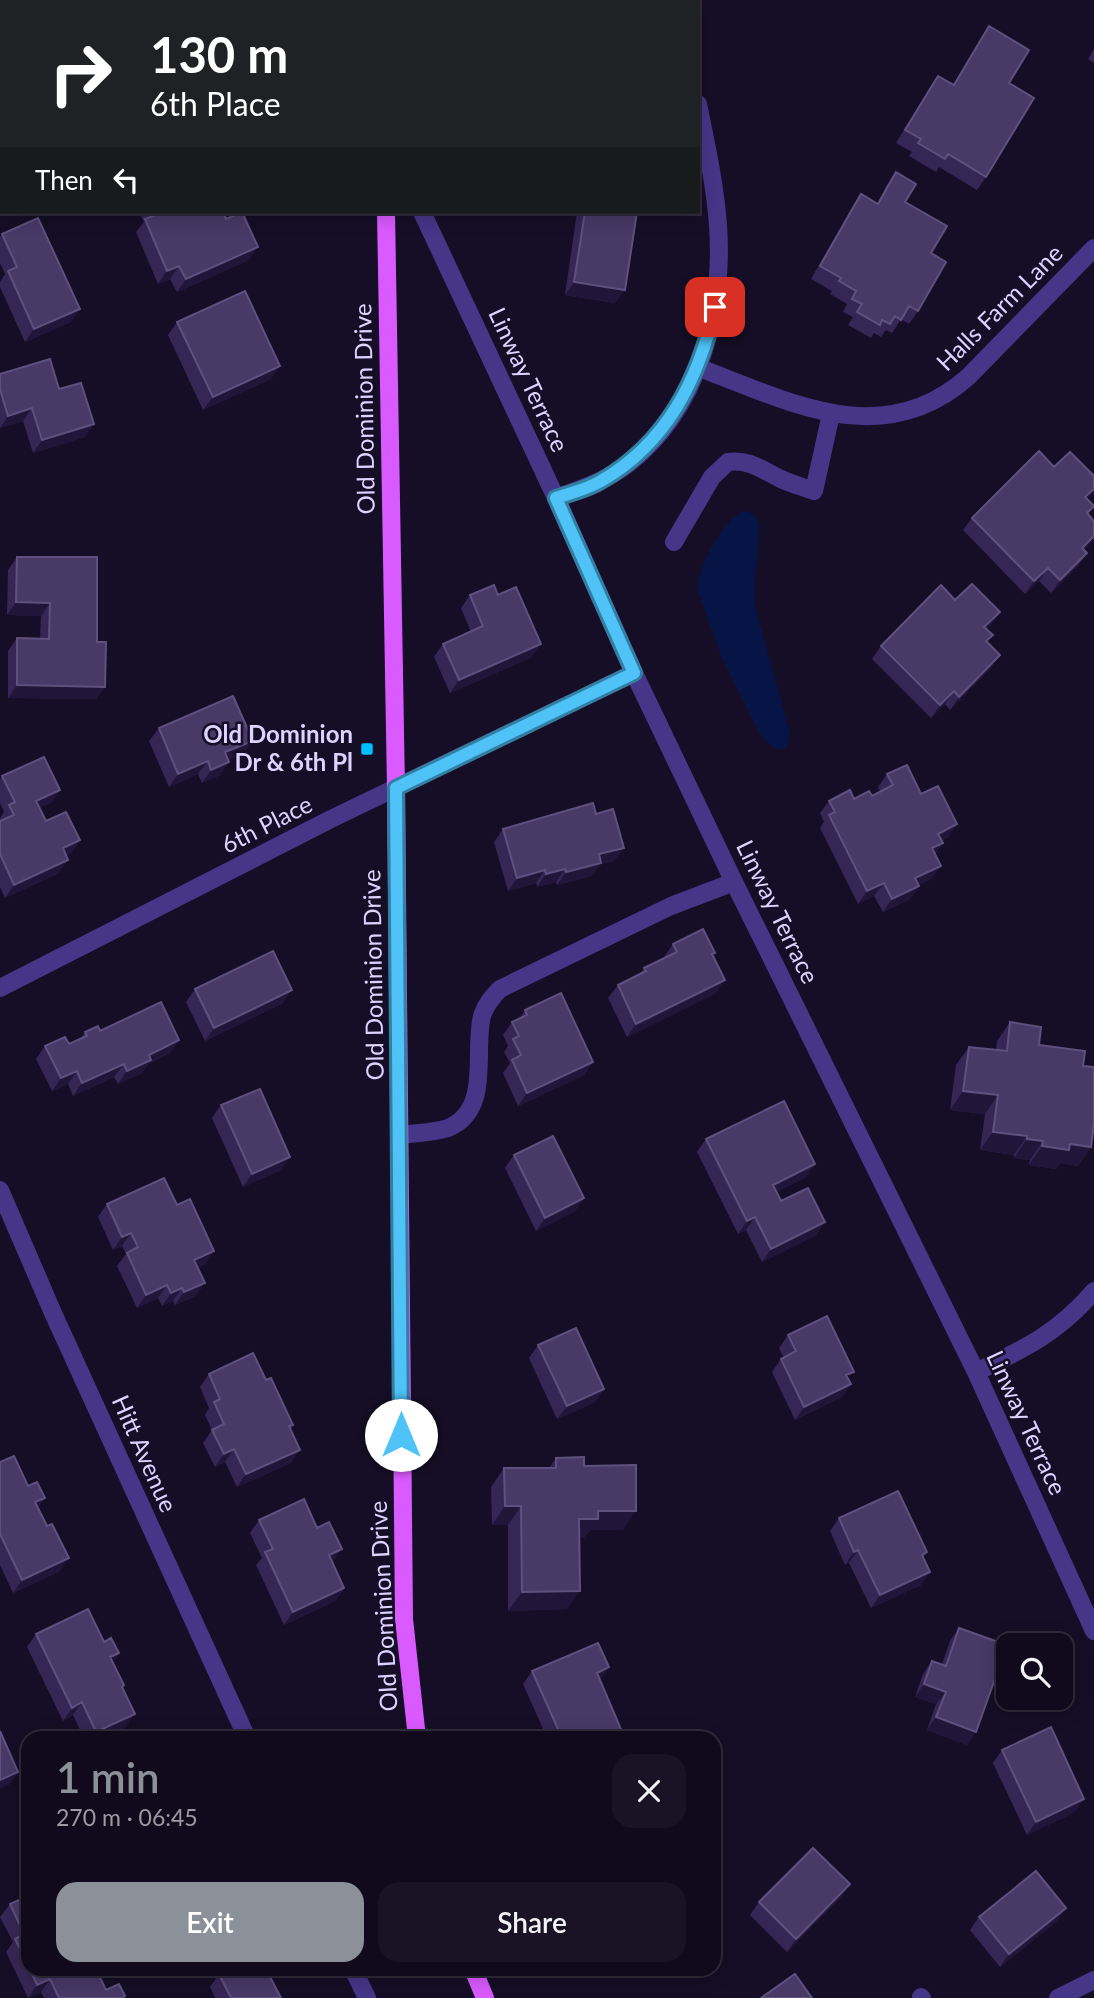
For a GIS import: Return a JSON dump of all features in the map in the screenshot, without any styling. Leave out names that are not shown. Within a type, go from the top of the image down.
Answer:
[{"type":"main road","name":"Old Dominion Drive","points":[[386,214],[396,788],[404,1619],[415,1731]]},
{"type":"main road","points":[[476,1976],[485,1998]]},
{"type":"street","points":[[556,498],[598,482],[638,456],[666,425],[697,367],[715,307],[719,251],[712,180],[700,115]]},
{"type":"street","name":"Linway Terrace","points":[[423,214],[556,498],[634,673],[976,1372],[1094,1631]]},
{"type":"street","name":"Halls Farm Lane","points":[[697,367],[807,408],[831,414],[883,416],[930,403],[951,392],[968,377],[1094,248]]},
{"type":"street","points":[[674,542],[712,477],[728,462],[745,461],[754,464],[782,480],[814,491],[831,414]]},
{"type":"street","name":"6th Place","points":[[0,988],[318,826],[634,673]]},
{"type":"street","points":[[400,1135],[450,1127],[466,1115],[476,1096],[482,1017],[488,1002],[500,989],[671,906],[734,882]]},
{"type":"street","name":"Hitt Avenue","points":[[0,1190],[244,1731]]},
{"type":"street","points":[[976,1372],[1042,1339],[1094,1292]]},
{"type":"street","points":[[356,1976],[367,1998]]},
{"type":"street","points":[[1058,1998],[1094,1980]]},
{"type":"shaded area","points":[[744,511],[754,515],[760,524],[755,606],[789,729],[789,739],[783,749],[769,744],[759,732],[722,658],[698,592],[701,571],[712,546],[728,524]]},
{"type":"building","points":[[989,26],[1029,50],[1009,83],[1034,98],[986,177],[948,154],[945,159],[918,143],[921,139],[905,130],[938,76],[954,85]]},
{"type":"building","points":[[896,172],[916,184],[905,202],[947,226],[931,253],[946,262],[918,311],[909,306],[901,320],[895,316],[890,324],[882,320],[880,325],[857,312],[862,304],[852,299],[856,291],[839,281],[841,278],[820,266],[861,194],[878,204]]},
{"type":"building","points":[[224,214],[226,219],[243,214],[258,247],[186,279],[179,266],[167,271],[145,219],[156,215]]},
{"type":"building","points":[[585,214],[637,214],[625,290],[574,282]]},
{"type":"building","points":[[38,218],[80,309],[34,329],[8,271],[17,267],[2,234]]},
{"type":"building","points":[[245,291],[280,366],[213,397],[177,322]]},
{"type":"building","points":[[50,359],[59,389],[81,383],[94,424],[42,440],[32,408],[8,416],[0,389],[0,374]]},
{"type":"building","points":[[1039,451],[1054,467],[1070,452],[1094,476],[1094,489],[1085,497],[1094,506],[1087,513],[1094,521],[1094,536],[1082,548],[1087,553],[1060,580],[1048,568],[1034,581],[972,518]]},
{"type":"building","points":[[17,557],[97,557],[97,642],[106,642],[105,687],[17,685],[17,638],[49,639],[50,603],[16,602]]},
{"type":"building","points":[[972,584],[1000,612],[984,627],[993,635],[986,641],[1000,655],[959,697],[954,691],[940,705],[881,646],[941,585],[955,600]]},
{"type":"building","points":[[494,585],[498,595],[516,587],[541,644],[459,680],[443,644],[483,626],[470,595]]},
{"type":"building","points":[[233,696],[253,741],[225,752],[229,762],[211,770],[208,761],[178,774],[159,728]]},
{"type":"building","points":[[44,757],[60,790],[36,801],[46,821],[66,812],[80,840],[63,848],[68,860],[14,885],[0,854],[0,821],[14,815],[9,805],[15,802],[2,776]]},
{"type":"building","points":[[907,765],[921,794],[938,786],[957,824],[938,834],[943,843],[932,848],[941,866],[915,878],[919,886],[892,899],[884,883],[867,891],[829,815],[835,812],[829,801],[850,790],[854,799],[869,791],[872,796],[893,785],[887,774]]},
{"type":"building","points":[[593,803],[596,814],[613,809],[624,848],[599,854],[601,863],[566,872],[565,869],[546,874],[545,870],[517,878],[503,829]]},
{"type":"building","points":[[703,929],[725,980],[636,1024],[618,985],[646,971],[644,968],[677,952],[673,944]]},
{"type":"building","points":[[273,951],[292,990],[214,1028],[195,989]]},
{"type":"building","points":[[561,993],[593,1062],[527,1093],[512,1060],[521,1055],[513,1039],[519,1036],[512,1022],[527,1015],[525,1010]]},
{"type":"building","points":[[161,1002],[179,1040],[149,1055],[151,1060],[127,1071],[124,1064],[82,1083],[77,1071],[61,1078],[45,1046],[65,1037],[69,1044],[87,1036],[85,1032],[98,1026],[100,1031]]},
{"type":"building","points":[[1010,1022],[1041,1027],[1039,1045],[1085,1051],[1083,1066],[1094,1067],[1094,1124],[1091,1147],[1070,1144],[1069,1150],[1042,1146],[1043,1141],[1027,1139],[1027,1136],[993,1132],[998,1095],[963,1091],[969,1047],[1007,1051]]},
{"type":"building","points":[[260,1089],[290,1157],[252,1174],[221,1105]]},
{"type":"building","points":[[784,1101],[815,1164],[773,1185],[781,1201],[808,1188],[825,1222],[771,1249],[755,1217],[747,1221],[706,1139]]},
{"type":"building","points":[[553,1136],[584,1198],[545,1218],[514,1155]]},
{"type":"building","points":[[164,1178],[177,1205],[190,1199],[214,1251],[194,1260],[205,1283],[184,1292],[182,1288],[171,1293],[167,1285],[146,1295],[127,1253],[138,1247],[131,1233],[122,1237],[107,1204]]},
{"type":"building","points":[[827,1316],[854,1372],[846,1375],[851,1384],[804,1407],[781,1359],[796,1351],[788,1335]]},
{"type":"building","points":[[576,1328],[604,1389],[567,1406],[538,1345]]},
{"type":"building","points":[[253,1353],[266,1380],[271,1378],[293,1425],[289,1426],[300,1450],[246,1474],[234,1449],[224,1454],[212,1430],[224,1424],[214,1402],[220,1399],[209,1374]]},
{"type":"building","points":[[14,1456],[28,1486],[37,1482],[45,1498],[35,1502],[47,1526],[52,1524],[69,1558],[22,1580],[0,1534],[0,1462]]},
{"type":"building","points":[[584,1457],[584,1466],[636,1465],[636,1511],[598,1511],[598,1519],[579,1519],[580,1591],[522,1592],[521,1506],[505,1506],[504,1468],[556,1468],[556,1458]]},
{"type":"building","points":[[898,1491],[927,1552],[922,1555],[930,1572],[880,1595],[858,1550],[854,1552],[839,1518]]},
{"type":"building","points":[[304,1499],[317,1528],[329,1522],[342,1549],[329,1555],[344,1588],[293,1612],[265,1552],[273,1549],[259,1520]]},
{"type":"building","points":[[88,1609],[104,1642],[111,1638],[119,1653],[110,1657],[135,1714],[96,1731],[82,1702],[72,1708],[36,1634]]},
{"type":"building","points":[[959,1628],[996,1641],[996,1676],[976,1732],[936,1717],[946,1692],[924,1684],[932,1661],[946,1666]]},
{"type":"building","points":[[598,1643],[609,1667],[597,1673],[622,1731],[559,1731],[532,1671]]},
{"type":"building","points":[[1051,1727],[1084,1799],[1036,1822],[1002,1750]]},
{"type":"building","points":[[0,1731],[18,1772],[0,1780]]},
{"type":"building","points":[[813,1848],[850,1884],[796,1939],[759,1902]]},
{"type":"building","points":[[1036,1871],[1066,1908],[1009,1954],[979,1917]]},
{"type":"building","points":[[21,1899],[21,1928],[10,1904]]},
{"type":"building","points":[[21,1936],[21,1951],[15,1939]]},
{"type":"building","points":[[795,1974],[812,1998],[761,1998]]},
{"type":"building","points":[[33,1976],[99,1976],[106,1990],[119,1984],[125,1996],[59,1998],[50,1979],[37,1985]]},
{"type":"building","points":[[220,1976],[270,1976],[281,1998],[231,1998]]},
{"type":"place","name":"Old Dominion Dr & 6th Pl","points":[[367,749]]},
{"type":"route","points":[[401,1435],[396,788],[634,673],[556,498],[598,482],[626,466],[653,441],[666,425],[692,380],[715,307]]}]
